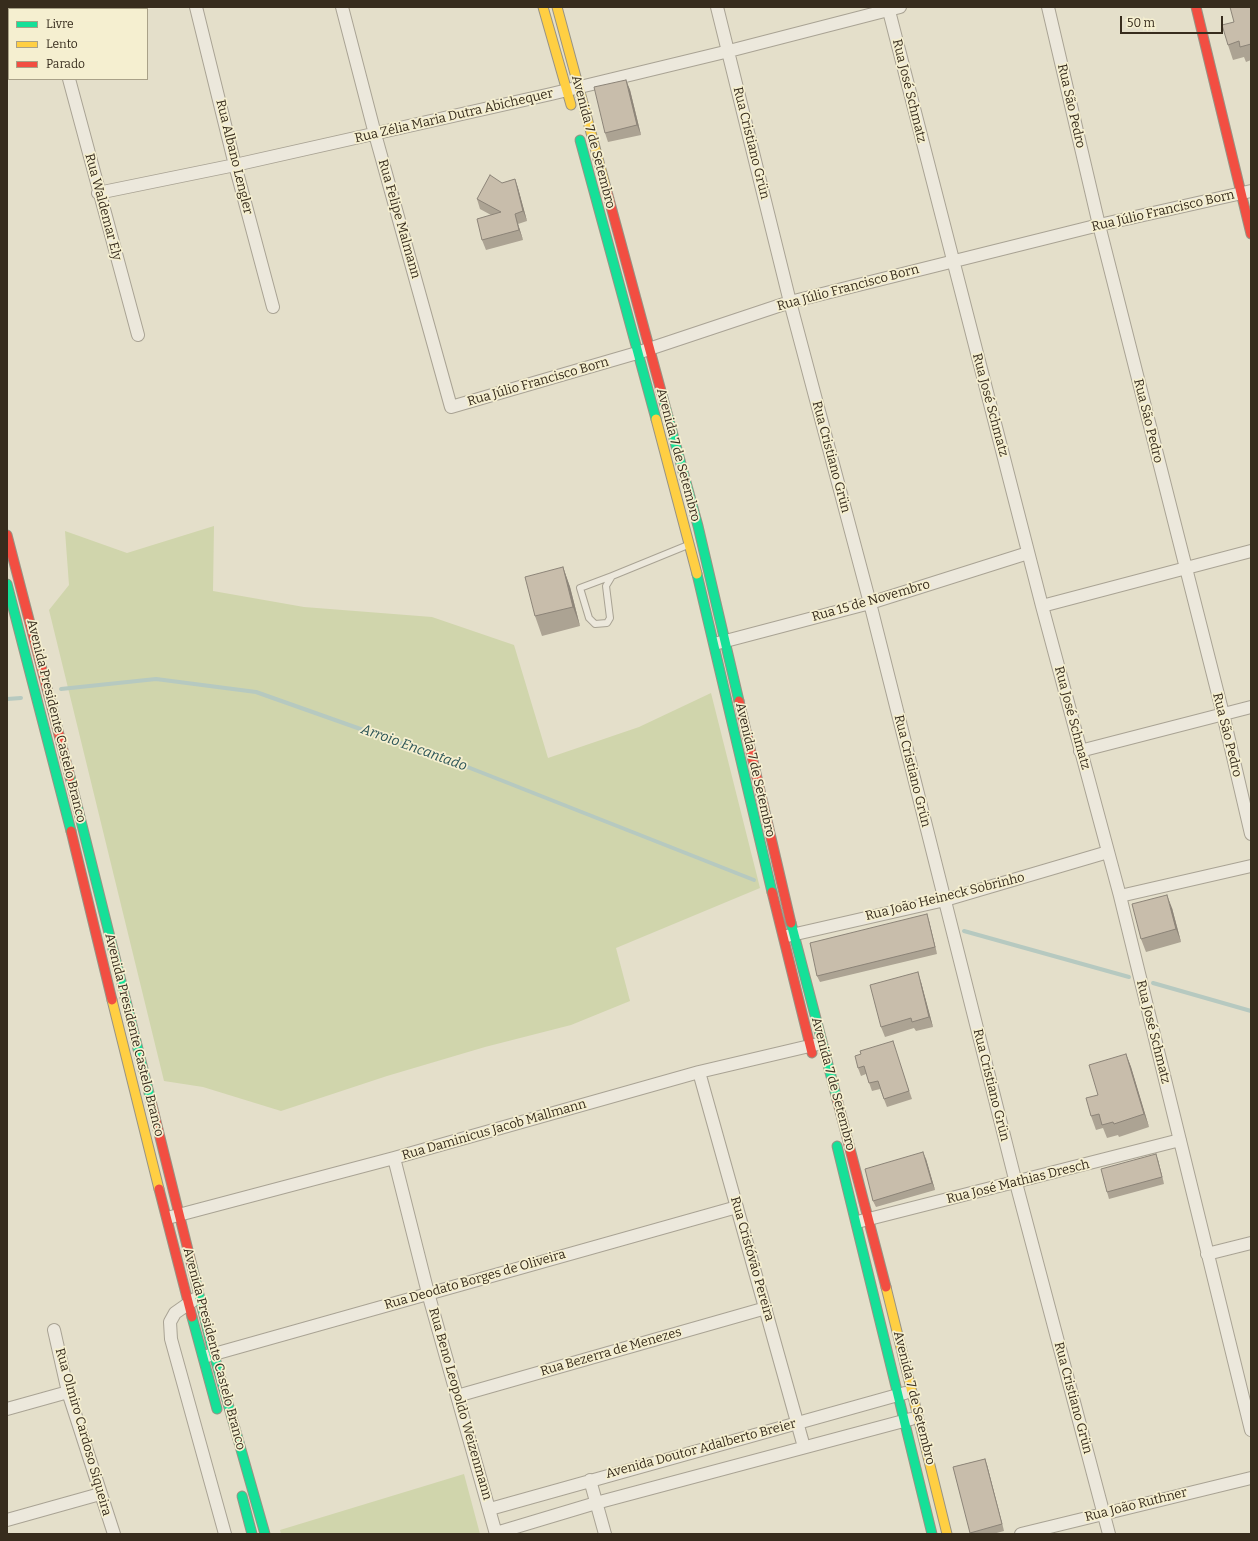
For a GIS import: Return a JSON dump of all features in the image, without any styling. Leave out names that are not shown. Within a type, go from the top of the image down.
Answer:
[{"type":"main road","name":"Avenida 7 de Setembro","points":[[543,7],[572,89],[611,209],[701,540],[794,934],[816,1045],[814,1062]]},
{"type":"main road","name":"Avenida 7 de Setembro","points":[[557,7],[572,89],[573,112]]},
{"type":"main road","points":[[1196,7],[1246,192],[1251,234]]},
{"type":"main road","name":"Avenida 7 de Setembro","points":[[578,133],[690,544],[782,937],[816,1045],[839,1110],[869,1220],[947,1534]]},
{"type":"main road","points":[[599,212],[611,209]]},
{"type":"main road","name":"Avenida Presidente Castelo Branco","points":[[7,535],[11,568],[72,784],[199,1297],[265,1534]]},
{"type":"main road","name":"Avenida Presidente Castelo Branco","points":[[7,584],[58,780],[166,1219],[202,1357],[220,1417]]},
{"type":"main road","points":[[828,1113],[839,1110]]},
{"type":"main road","name":"Avenida 7 de Setembro","points":[[834,1135],[932,1534]]},
{"type":"main road","points":[[239,1484],[252,1534]]},
{"type":"street","name":"Rua Albano Lengler","points":[[196,7],[235,165],[273,307]]},
{"type":"street","name":"Rua Felipe Malmann","points":[[342,7],[375,134],[451,407]]},
{"type":"street","name":"Rua Cristiano Grün","points":[[717,7],[790,302],[870,603],[1016,1183],[1109,1534]]},
{"type":"street","name":"Rua São Pedro","points":[[1048,7],[1099,225],[1223,714],[1251,834]]},
{"type":"street","name":"Rua Zélia Maria Dutra Abichequer","points":[[98,193],[235,165],[572,89],[728,51],[892,8]]},
{"type":"street","name":"Rua José Schmatz","points":[[892,8],[952,261],[1080,751],[1120,896],[1251,1430]]},
{"type":"street","name":"Rua Waldemar Ely","points":[[69,80],[98,193],[138,335]]},
{"type":"street","name":"Rua Júlio Francisco Born","points":[[451,407],[637,353],[790,302],[1099,225],[1246,192]]},
{"type":"street","points":[[1042,606],[1185,567],[1251,551]]},
{"type":"street","name":"Rua 15 de Novembro","points":[[713,645],[870,603],[1028,553]]},
{"type":"street","points":[[1080,751],[1251,707]]},
{"type":"street","name":"Rua João Heineck Sobrinho","points":[[782,937],[945,900],[1108,852]]},
{"type":"street","points":[[1120,896],[1251,866]]},
{"type":"street","name":"Rua Daminicus Jacob Mallmann","points":[[166,1219],[394,1158],[699,1072],[816,1045]]},
{"type":"street","name":"Rua Cristóvão Pereira","points":[[699,1072],[804,1447]]},
{"type":"street","name":"Rua José Mathias Dresch","points":[[856,1223],[1180,1140]]},
{"type":"street","name":"Rua Beno Leopoldo Weizenmann","points":[[394,1158],[428,1293],[496,1534]]},
{"type":"street","name":"Rua Deodato Borges de Oliveira","points":[[202,1357],[737,1207]]},
{"type":"street","points":[[1207,1254],[1251,1243]]},
{"type":"street","points":[[199,1297],[175,1313],[170,1322],[171,1339],[225,1534]]},
{"type":"street","name":"Rua Bezerra de Menezes","points":[[457,1396],[766,1308]]},
{"type":"street","name":"Rua Olmiro Cardoso Siqueira","points":[[54,1330],[68,1392],[114,1534]]},
{"type":"street","name":"Avenida Doutor Adalberto Breier","points":[[490,1509],[912,1391]]},
{"type":"street","points":[[7,1409],[68,1392]]},
{"type":"street","name":"Avenida Doutor Adalberto Breier","points":[[496,1534],[596,1503],[918,1417]]},
{"type":"street","name":"Rua João Ruthner","points":[[1021,1534],[1251,1478]]},
{"type":"street","points":[[590,1480],[605,1534]]},
{"type":"street","points":[[7,1520],[100,1494]]},
{"type":"lane","points":[[612,576],[606,586],[610,618],[607,623],[595,624],[588,618],[580,588],[701,540]]},
{"type":"green space","points":[[214,526],[213,591],[304,607],[432,617],[514,645],[548,758],[639,727],[711,693],[760,888],[616,948],[630,1001],[571,1025],[485,1047],[387,1076],[281,1111],[203,1087],[164,1081],[49,610],[69,585],[65,531],[127,553]]},
{"type":"green space","points":[[464,1474],[480,1534],[281,1534],[280,1530]]},
{"type":"building","points":[[1230,7],[1251,7],[1251,44],[1240,47],[1239,41],[1228,45],[1222,25],[1234,22]]},
{"type":"building","points":[[626,80],[637,125],[605,133],[594,87]]},
{"type":"building","points":[[490,175],[502,183],[515,179],[523,211],[515,214],[519,230],[482,240],[477,219],[501,212],[477,199]]},
{"type":"building","points":[[563,567],[573,607],[535,616],[525,577]]},
{"type":"building","points":[[1167,895],[1176,929],[1141,939],[1132,904]]},
{"type":"building","points":[[927,914],[935,947],[817,976],[810,943]]},
{"type":"building","points":[[918,972],[929,1017],[912,1022],[911,1018],[881,1027],[870,985]]},
{"type":"building","points":[[893,1041],[909,1091],[884,1099],[878,1081],[869,1083],[864,1066],[858,1068],[855,1056],[861,1054],[860,1051]]},
{"type":"building","points":[[1126,1054],[1144,1114],[1114,1124],[1113,1122],[1102,1125],[1099,1114],[1091,1116],[1086,1098],[1098,1095],[1089,1065]]},
{"type":"building","points":[[923,1152],[932,1183],[873,1201],[865,1169]]},
{"type":"building","points":[[1156,1154],[1162,1177],[1107,1192],[1101,1169]]},
{"type":"building","points":[[985,1459],[1002,1524],[970,1533],[953,1467]]},
{"type":"waterway","name":"Arroio Encantado","points":[[61,689],[156,679],[256,692],[465,766],[754,880]]},
{"type":"waterway","name":"Arroio Encantado","points":[[7,699],[21,698]]},
{"type":"waterway","points":[[964,931],[1129,977]]},
{"type":"waterway","points":[[1153,983],[1251,1011]]},
{"type":"traffic: fast","points":[[580,140],[656,419]]},
{"type":"traffic: fast","points":[[661,391],[698,526],[739,701]]},
{"type":"traffic: fast","points":[[697,574],[772,892]]},
{"type":"traffic: fast","points":[[7,584],[71,831]]},
{"type":"traffic: fast","points":[[70,777],[151,1101]]},
{"type":"traffic: fast","points":[[791,923],[837,1099]]},
{"type":"traffic: fast","points":[[837,1146],[932,1534]]},
{"type":"traffic: fast","points":[[192,1266],[211,1344],[265,1534]]},
{"type":"traffic: fast","points":[[192,1317],[217,1409]]},
{"type":"traffic: fast","points":[[242,1496],[252,1534]]},
{"type":"traffic: slow","points":[[543,7],[571,105]]},
{"type":"traffic: slow","points":[[557,7],[606,188]]},
{"type":"traffic: slow","points":[[656,419],[697,574]]},
{"type":"traffic: slow","points":[[112,1000],[159,1189]]},
{"type":"traffic: slow","points":[[886,1287],[947,1534]]},
{"type":"traffic: jam","points":[[1196,7],[1251,234]]},
{"type":"traffic: jam","points":[[606,188],[661,391]]},
{"type":"traffic: jam","points":[[7,535],[70,777]]},
{"type":"traffic: jam","points":[[739,701],[791,923]]},
{"type":"traffic: jam","points":[[71,831],[112,1000]]},
{"type":"traffic: jam","points":[[772,892],[812,1053]]},
{"type":"traffic: jam","points":[[837,1099],[886,1287]]},
{"type":"traffic: jam","points":[[151,1101],[192,1266]]},
{"type":"traffic: jam","points":[[159,1189],[192,1317]]}]
